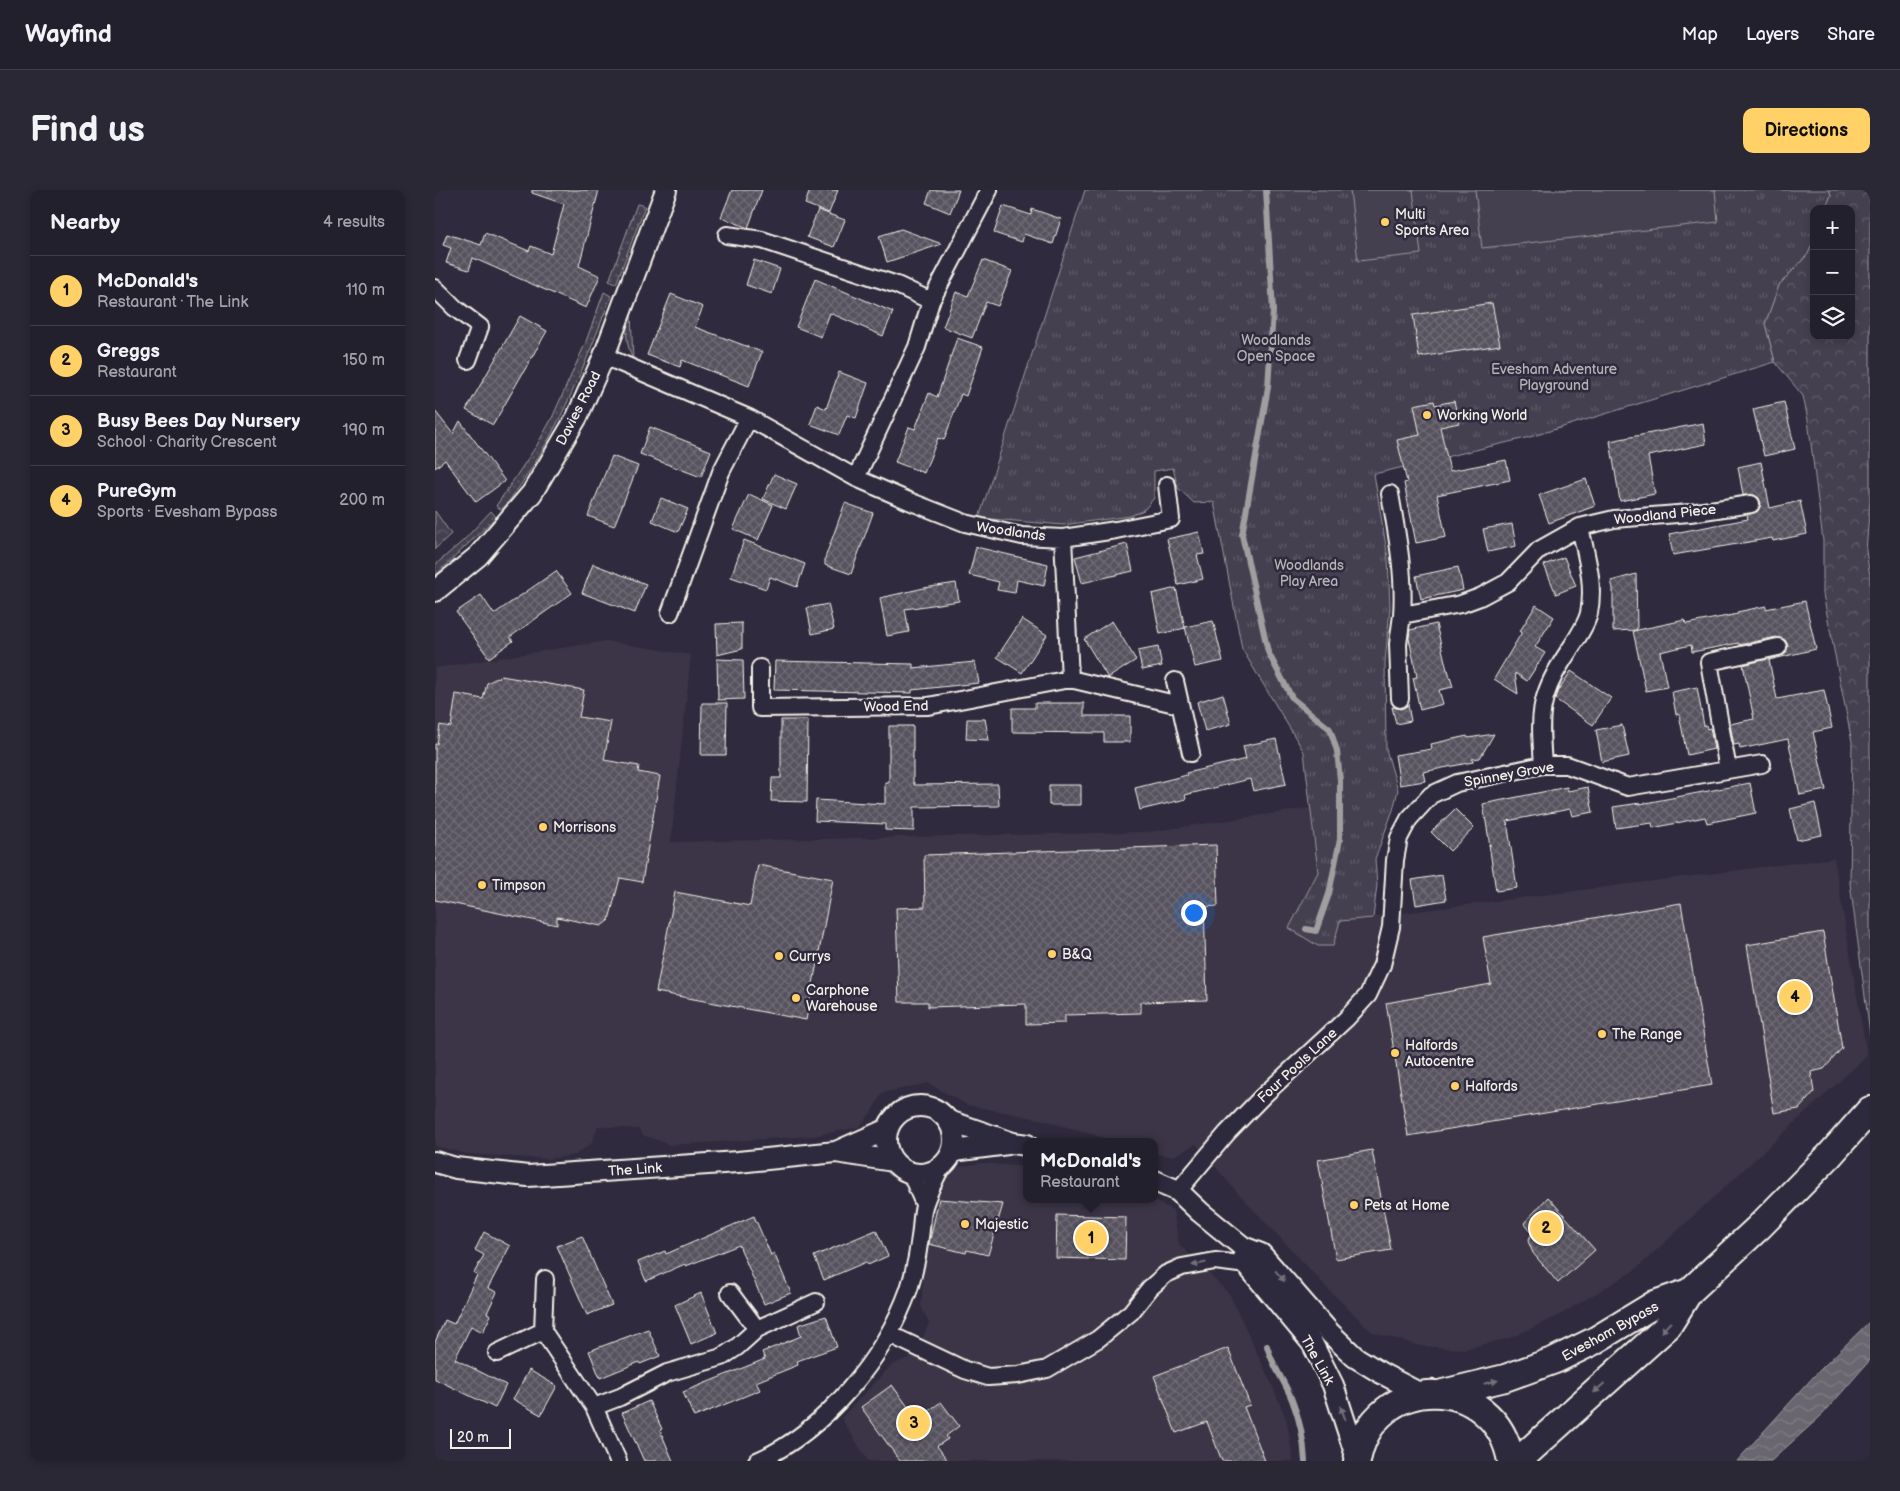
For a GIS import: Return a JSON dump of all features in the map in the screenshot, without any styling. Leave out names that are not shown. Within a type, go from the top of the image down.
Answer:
[{"type":"highway","name":"Evesham Bypass","points":[[1518,1461],[1668,1326],[1689,1292],[1759,1227],[1829,1156],[1870,1110]]},
{"type":"highway","name":"Evesham Bypass","points":[[1357,1460],[1363,1440],[1371,1426],[1383,1412],[1403,1399],[1505,1378],[1555,1360],[1594,1341],[1655,1304],[1689,1292]]},
{"type":"highway","points":[[1432,1393],[1466,1400],[1485,1411],[1500,1428],[1509,1448],[1511,1461]]},
{"type":"street","name":"Davies Road","points":[[435,591],[478,556],[532,493],[577,416],[604,356],[666,190]]},
{"type":"street","points":[[856,478],[917,346],[931,301],[989,190]]},
{"type":"street","points":[[727,235],[770,242],[897,285],[931,301]]},
{"type":"street","points":[[435,288],[455,308],[480,327],[468,360]]},
{"type":"street","name":"Woodlands","points":[[604,356],[749,418],[856,478],[909,502],[965,524],[1022,536],[1063,538],[1116,530],[1171,518],[1167,485]]},
{"type":"street","points":[[671,613],[721,472],[749,418]]},
{"type":"street","points":[[1390,494],[1403,595],[1398,644],[1400,699]]},
{"type":"street","name":"Woodland Piece","points":[[1402,615],[1461,604],[1480,598],[1508,582],[1539,550],[1580,527],[1614,519],[1690,514],[1751,504]]},
{"type":"street","points":[[1543,766],[1540,727],[1542,703],[1548,685],[1589,615],[1592,582],[1580,527]]},
{"type":"street","points":[[1063,538],[1070,679]]},
{"type":"street","points":[[1728,770],[1709,662],[1778,647]]},
{"type":"street","name":"Wood End","points":[[760,668],[760,708],[928,706],[1070,679],[1179,705]]},
{"type":"street","points":[[1175,680],[1191,753]]},
{"type":"street","name":"Spinney Grove","points":[[1391,926],[1395,860],[1399,838],[1409,818],[1431,795],[1457,783],[1543,766],[1567,765],[1628,786],[1762,764]]},
{"type":"street","name":"Four Pools Lane","points":[[1178,1191],[1227,1133],[1263,1096],[1346,1019],[1367,995],[1383,965],[1391,926]]},
{"type":"street","name":"The Link","points":[[836,1152],[888,1129],[895,1117],[902,1111],[918,1106],[936,1110],[949,1121],[1020,1144]]},
{"type":"street","points":[[924,1204],[911,1174],[923,1175],[940,1168],[948,1161],[955,1141],[953,1129],[949,1121]]},
{"type":"street","points":[[888,1129],[885,1141],[893,1161]]},
{"type":"street","name":"The Link","points":[[953,1151],[1020,1144]]},
{"type":"street","name":"The Link","points":[[435,1162],[456,1168],[528,1176],[738,1162],[836,1152],[893,1161],[901,1169],[911,1174]]},
{"type":"street","points":[[757,1461],[791,1442],[832,1409],[870,1364],[889,1334],[909,1288],[920,1237],[924,1204],[940,1168]]},
{"type":"street","name":"The Link","points":[[1158,1182],[1178,1191],[1245,1256],[1312,1343],[1333,1385],[1357,1460]]},
{"type":"street","name":"The Link","points":[[1245,1256],[1261,1254],[1330,1333],[1355,1356],[1381,1373],[1432,1393]]},
{"type":"street","points":[[889,1334],[965,1370],[988,1377],[1017,1375],[1047,1369],[1098,1339],[1131,1312],[1150,1288],[1166,1274],[1182,1267],[1245,1256]]},
{"type":"street","points":[[545,1279],[543,1331],[594,1407],[618,1461]]},
{"type":"street","points":[[730,1293],[757,1328]]},
{"type":"street","points":[[594,1407],[620,1397],[667,1373],[722,1357],[737,1347],[757,1328],[816,1302]]},
{"type":"street","points":[[497,1353],[543,1331]]},
{"type":"shaded area","points":[[606,641],[691,655],[671,842],[1148,832],[1310,808],[1318,872],[1290,927],[1332,946],[1340,921],[1834,858],[1867,1056],[1635,1270],[1558,1316],[1510,1338],[1464,1349],[1420,1346],[1372,1332],[1330,1291],[1236,1191],[1196,1144],[1174,1156],[1160,1155],[1158,1154],[1158,1138],[1104,1138],[1039,1119],[967,1105],[928,1083],[882,1093],[871,1113],[859,1127],[813,1136],[670,1145],[643,1135],[639,1129],[598,1126],[592,1143],[575,1155],[548,1159],[467,1154],[435,1146],[435,668]]},
{"type":"shaded area","points":[[981,1163],[1023,1167],[1023,1203],[1158,1203],[1173,1210],[1179,1244],[1230,1295],[1287,1421],[1293,1461],[868,1461],[841,1418],[892,1365],[915,1355],[929,1323],[921,1306],[926,1245],[935,1184],[952,1168]]},
{"type":"green space","name":"Woodlands Open Space","points":[[1085,190],[1829,190],[1831,195],[1827,205],[1810,205],[1810,249],[1808,254],[1779,285],[1765,324],[1775,362],[1530,437],[1374,474],[1388,558],[1390,608],[1385,663],[1386,749],[1398,790],[1393,810],[1375,859],[1377,885],[1373,918],[1340,921],[1333,946],[1318,946],[1289,928],[1318,872],[1304,752],[1242,649],[1214,502],[1194,503],[1178,488],[1173,468],[1154,471],[1154,498],[1144,510],[1130,516],[1063,525],[979,518]]},
{"type":"green space","name":"Multi Sports Area","points":[[1350,190],[1413,190],[1421,254],[1358,261]]},
{"type":"green space","points":[[1475,190],[1715,190],[1718,222],[1482,248]]},
{"type":"green space","points":[[1829,190],[1870,190],[1870,501],[1866,551],[1870,576],[1870,1034],[1850,883],[1852,742],[1823,594],[1823,541],[1808,420],[1803,396],[1775,362],[1765,324],[1779,285],[1808,254],[1810,249],[1810,340],[1855,340],[1855,205],[1827,205],[1831,195]]},
{"type":"green space","points":[[637,204],[645,206],[616,284],[609,281]]},
{"type":"green space","points":[[604,292],[611,296],[578,380],[537,460],[502,510],[496,506],[537,445],[552,418],[585,344]]},
{"type":"green space","points":[[631,314],[633,360],[627,337],[627,326]]},
{"type":"green space","points":[[435,511],[451,534],[435,549]]},
{"type":"green space","points":[[491,511],[496,517],[435,576],[435,565],[464,540]]},
{"type":"water","points":[[1870,1321],[1870,1360],[1823,1414],[1771,1461],[1737,1461],[1815,1375]]},
{"type":"building","points":[[532,190],[599,190],[579,266],[600,276],[586,308],[473,258],[469,270],[446,263],[451,248],[443,245],[447,234],[481,245],[485,233],[529,251],[531,246],[551,254],[564,204],[532,193]]},
{"type":"building","points":[[732,190],[762,190],[748,228],[721,217]]},
{"type":"building","points":[[810,190],[838,190],[829,213],[805,204]]},
{"type":"building","points":[[931,190],[959,190],[950,213],[926,203]]},
{"type":"building","points":[[1003,206],[1031,215],[1032,209],[1061,219],[1053,244],[1024,234],[1022,242],[994,233]]},
{"type":"building","points":[[818,210],[845,220],[834,247],[807,237]]},
{"type":"building","points":[[901,229],[942,244],[887,262],[879,236]]},
{"type":"building","points":[[754,260],[780,269],[772,294],[746,285]]},
{"type":"building","points":[[983,260],[1012,271],[998,306],[986,302],[972,338],[943,327],[956,292],[968,296]]},
{"type":"building","points":[[815,279],[893,312],[883,336],[830,313],[821,337],[796,327]]},
{"type":"building","points":[[671,294],[703,307],[695,327],[762,352],[749,386],[682,360],[680,367],[647,355]]},
{"type":"building","name":"Evesham Adventure Playground","points":[[1492,303],[1500,345],[1419,357],[1413,315]]},
{"type":"building","points":[[520,316],[547,331],[493,425],[466,410]]},
{"type":"building","points":[[957,338],[983,347],[966,396],[961,394],[944,440],[938,438],[924,473],[895,462],[909,427],[915,429],[929,393],[937,397]]},
{"type":"building","points":[[839,372],[868,383],[856,418],[847,415],[839,435],[810,424],[817,405],[826,409]]},
{"type":"building","points":[[1434,401],[1435,405],[1454,401],[1459,423],[1440,427],[1450,471],[1506,460],[1510,480],[1437,495],[1446,537],[1416,543],[1404,483],[1407,482],[1397,440],[1420,435],[1414,405]]},
{"type":"building","points":[[1784,402],[1795,449],[1764,456],[1753,409]]},
{"type":"building","points":[[435,411],[453,434],[460,421],[505,481],[476,502],[445,460],[435,468]]},
{"type":"building","points":[[1703,423],[1706,444],[1648,456],[1655,494],[1620,501],[1610,441]]},
{"type":"building","points":[[650,427],[711,451],[701,477],[640,454]]},
{"type":"building","points":[[612,456],[638,466],[614,526],[588,516]]},
{"type":"building","points":[[1761,462],[1770,508],[1800,501],[1807,534],[1773,541],[1772,538],[1673,555],[1669,534],[1748,519],[1747,515],[1758,511],[1761,503],[1759,498],[1754,495],[1743,495],[1738,467]]},
{"type":"building","points":[[774,474],[797,484],[786,509],[763,499]]},
{"type":"building","points":[[1586,479],[1595,506],[1549,523],[1539,495]]},
{"type":"building","points":[[749,494],[773,505],[758,540],[733,529]]},
{"type":"building","points":[[661,498],[688,509],[678,532],[652,521]]},
{"type":"building","points":[[845,503],[873,513],[851,574],[825,565],[825,558]]},
{"type":"building","points":[[1512,524],[1516,546],[1488,552],[1483,529]]},
{"type":"building","points":[[1199,532],[1204,554],[1197,555],[1203,579],[1178,585],[1167,539]]},
{"type":"building","points":[[744,540],[805,564],[797,587],[770,577],[766,589],[731,577]]},
{"type":"building","points":[[1127,544],[1133,571],[1082,583],[1075,557]]},
{"type":"building","points":[[976,547],[1048,564],[1044,586],[1017,580],[1015,593],[997,590],[999,582],[969,575]]},
{"type":"building","points":[[1564,557],[1576,586],[1556,594],[1544,565]]},
{"type":"building","points":[[593,564],[646,584],[635,613],[582,593]]},
{"type":"building","points":[[1458,567],[1463,590],[1421,599],[1416,576]]},
{"type":"building","points":[[556,571],[572,593],[510,637],[513,641],[489,658],[456,612],[481,595],[494,614]]},
{"type":"building","points":[[1636,574],[1637,630],[1613,631],[1613,588],[1611,581]]},
{"type":"building","points":[[956,583],[959,601],[905,609],[909,632],[887,636],[880,598]]},
{"type":"building","points":[[1176,588],[1185,628],[1160,634],[1152,594]]},
{"type":"building","points":[[1805,601],[1816,649],[1769,660],[1777,699],[1824,690],[1832,728],[1813,732],[1826,790],[1800,795],[1788,739],[1740,749],[1739,744],[1734,745],[1730,724],[1754,719],[1743,665],[1784,655],[1788,645],[1785,640],[1776,637],[1692,652],[1691,645],[1660,652],[1667,687],[1646,691],[1633,631],[1685,620],[1686,624],[1738,614],[1737,612],[1766,606],[1766,609]]},
{"type":"building","points":[[828,604],[834,629],[812,634],[807,608]]},
{"type":"building","points":[[1536,605],[1554,617],[1535,647],[1545,653],[1527,681],[1515,673],[1518,694],[1494,679]]},
{"type":"building","points":[[1022,619],[1047,635],[1022,673],[997,657]]},
{"type":"building","points":[[1112,621],[1136,660],[1108,678],[1084,639]]},
{"type":"building","points":[[1213,621],[1223,661],[1195,667],[1185,627]]},
{"type":"building","points":[[742,623],[742,649],[717,655],[716,624]]},
{"type":"building","points":[[1436,624],[1453,687],[1439,690],[1443,704],[1420,710],[1413,678],[1417,677],[1409,638],[1410,630]]},
{"type":"building","points":[[1158,647],[1162,666],[1142,670],[1138,651]]},
{"type":"building","points":[[717,659],[743,660],[744,699],[718,700]]},
{"type":"building","points":[[775,661],[913,664],[913,668],[975,662],[979,683],[912,690],[912,693],[774,690]]},
{"type":"building","points":[[1571,671],[1611,698],[1593,725],[1555,699],[1557,692]]},
{"type":"building","name":"Morrisons","points":[[501,676],[584,690],[579,717],[611,722],[604,760],[639,766],[638,772],[660,776],[642,882],[620,878],[609,920],[601,926],[557,917],[557,925],[435,900],[435,744],[437,744],[440,725],[451,727],[456,694],[483,699],[487,683]]},
{"type":"building","points":[[1697,687],[1704,726],[1706,725],[1707,729],[1710,728],[1714,749],[1687,755],[1679,714],[1676,715],[1672,692]]},
{"type":"building","points":[[1223,694],[1231,724],[1205,731],[1197,702]]},
{"type":"building","points":[[702,703],[727,703],[726,755],[701,755]]},
{"type":"building","points":[[1035,703],[1084,703],[1084,716],[1130,716],[1130,742],[1104,742],[1104,733],[1012,732],[1012,708],[1035,708]]},
{"type":"building","points":[[1408,705],[1411,721],[1396,724],[1392,707],[1401,709]]},
{"type":"building","points":[[967,719],[985,719],[989,740],[966,739]]},
{"type":"building","points":[[781,720],[808,720],[807,802],[771,801],[772,778],[781,778]]},
{"type":"building","points":[[1622,725],[1629,756],[1602,762],[1596,730]]},
{"type":"building","points":[[889,726],[913,726],[914,785],[998,784],[999,806],[914,807],[914,831],[885,830],[885,824],[815,821],[816,800],[885,804],[885,782],[889,782]]},
{"type":"building","points":[[1494,734],[1480,758],[1472,759],[1473,762],[1423,772],[1425,781],[1400,785],[1395,755],[1432,749],[1431,744],[1467,736],[1468,738]]},
{"type":"building","points":[[1276,739],[1286,784],[1253,791],[1250,779],[1185,795],[1186,799],[1140,810],[1135,788],[1187,775],[1186,773],[1246,759],[1243,746]]},
{"type":"building","points":[[1750,783],[1756,813],[1707,823],[1705,817],[1653,828],[1652,823],[1616,828],[1613,807],[1640,804]]},
{"type":"building","points":[[1049,785],[1081,785],[1081,805],[1049,805]]},
{"type":"building","points":[[1567,787],[1568,791],[1588,787],[1593,812],[1572,816],[1570,809],[1507,821],[1517,888],[1496,891],[1483,804]]},
{"type":"building","points":[[1815,803],[1822,835],[1797,840],[1790,809]]},
{"type":"building","points":[[1455,809],[1474,828],[1450,851],[1431,832]]},
{"type":"building","name":"B&Q","points":[[1216,845],[1218,906],[1204,907],[1207,1000],[1141,1002],[1141,1013],[1065,1015],[1065,1023],[1026,1024],[1026,1004],[928,1007],[928,1002],[899,1002],[896,908],[925,907],[924,855]]},
{"type":"building","points":[[758,865],[833,879],[806,1020],[656,992],[675,892],[750,906]]},
{"type":"building","points":[[1442,875],[1446,900],[1416,905],[1412,880]]},
{"type":"building","name":"The Range","points":[[1681,903],[1712,1085],[1408,1136],[1386,1003],[1491,984],[1483,937]]},
{"type":"building","points":[[1823,932],[1842,1048],[1824,1069],[1811,1072],[1814,1092],[1799,1109],[1774,1113],[1747,945]]},
{"type":"building","name":"Pets at Home","points":[[1372,1150],[1391,1250],[1336,1259],[1318,1160]]},
{"type":"building","points":[[1548,1197],[1595,1250],[1558,1283],[1533,1253],[1528,1241],[1532,1233],[1524,1223]]},
{"type":"building","name":"Majestic","points":[[939,1199],[1003,1204],[988,1255],[967,1250],[966,1253],[929,1244]]},
{"type":"building","points":[[1057,1215],[1126,1217],[1125,1260],[1056,1258]]},
{"type":"building","points":[[754,1216],[771,1255],[774,1253],[791,1293],[764,1304],[739,1245],[686,1266],[685,1264],[646,1281],[638,1262],[665,1251],[666,1254]]},
{"type":"building","points":[[876,1230],[888,1256],[868,1265],[866,1262],[824,1280],[814,1256]]},
{"type":"building","points":[[484,1232],[510,1246],[488,1288],[497,1292],[487,1313],[491,1315],[483,1332],[471,1326],[455,1359],[506,1385],[495,1408],[435,1379],[435,1342],[445,1320],[454,1324],[477,1275],[474,1273],[484,1255],[475,1250]]},
{"type":"building","points":[[582,1236],[612,1305],[587,1315],[557,1246]]},
{"type":"building","points":[[701,1293],[717,1333],[691,1344],[675,1305]]},
{"type":"building","points":[[826,1316],[837,1347],[797,1361],[798,1365],[756,1382],[760,1390],[694,1417],[683,1392],[765,1359],[762,1352],[801,1336],[798,1325]]},
{"type":"building","points":[[648,1329],[660,1356],[640,1364],[639,1362],[600,1378],[589,1351]]},
{"type":"building","points":[[1228,1348],[1250,1405],[1244,1407],[1265,1461],[1222,1461],[1207,1422],[1176,1433],[1154,1376]]},
{"type":"building","points":[[529,1370],[557,1386],[541,1415],[513,1399]]},
{"type":"building","points":[[892,1385],[917,1419],[941,1402],[959,1426],[946,1436],[948,1439],[937,1446],[948,1461],[900,1461],[861,1407]]},
{"type":"building","points":[[649,1401],[662,1429],[660,1430],[673,1461],[644,1461],[622,1413]]},
{"type":"waterway","points":[[1266,190],[1273,311],[1268,387],[1242,535],[1268,652],[1292,698],[1330,729],[1337,751],[1340,780],[1340,839],[1329,894],[1316,931],[1306,929]]},
{"type":"waterway","points":[[1267,1346],[1295,1408],[1304,1445],[1305,1461]]},
{"type":"place","name":"Multi Sports Area","points":[[1385,222]]},
{"type":"place","name":"Working World","points":[[1427,415]]},
{"type":"place","name":"Morrisons","points":[[543,827]]},
{"type":"place","name":"Timpson","points":[[482,885]]},
{"type":"place","name":"B&Q","points":[[1052,954]]},
{"type":"place","name":"Currys","points":[[779,956]]},
{"type":"place","name":"PureGym","points":[[1795,997]]},
{"type":"place","name":"Carphone Warehouse","points":[[796,998]]},
{"type":"place","name":"The Range","points":[[1602,1034]]},
{"type":"place","name":"Halfords Autocentre","points":[[1395,1053]]},
{"type":"place","name":"Halfords","points":[[1455,1086]]},
{"type":"place","name":"Pets at Home","points":[[1354,1205]]},
{"type":"place","name":"Majestic","points":[[965,1224]]},
{"type":"place","name":"Greggs","points":[[1546,1228]]},
{"type":"place","name":"McDonald's","points":[[1091,1238]]},
{"type":"place","name":"Busy Bees Day Nursery","points":[[914,1423]]},
{"type":"park label","name":"Woodlands Play Area","points":[[1309,574]]}]
